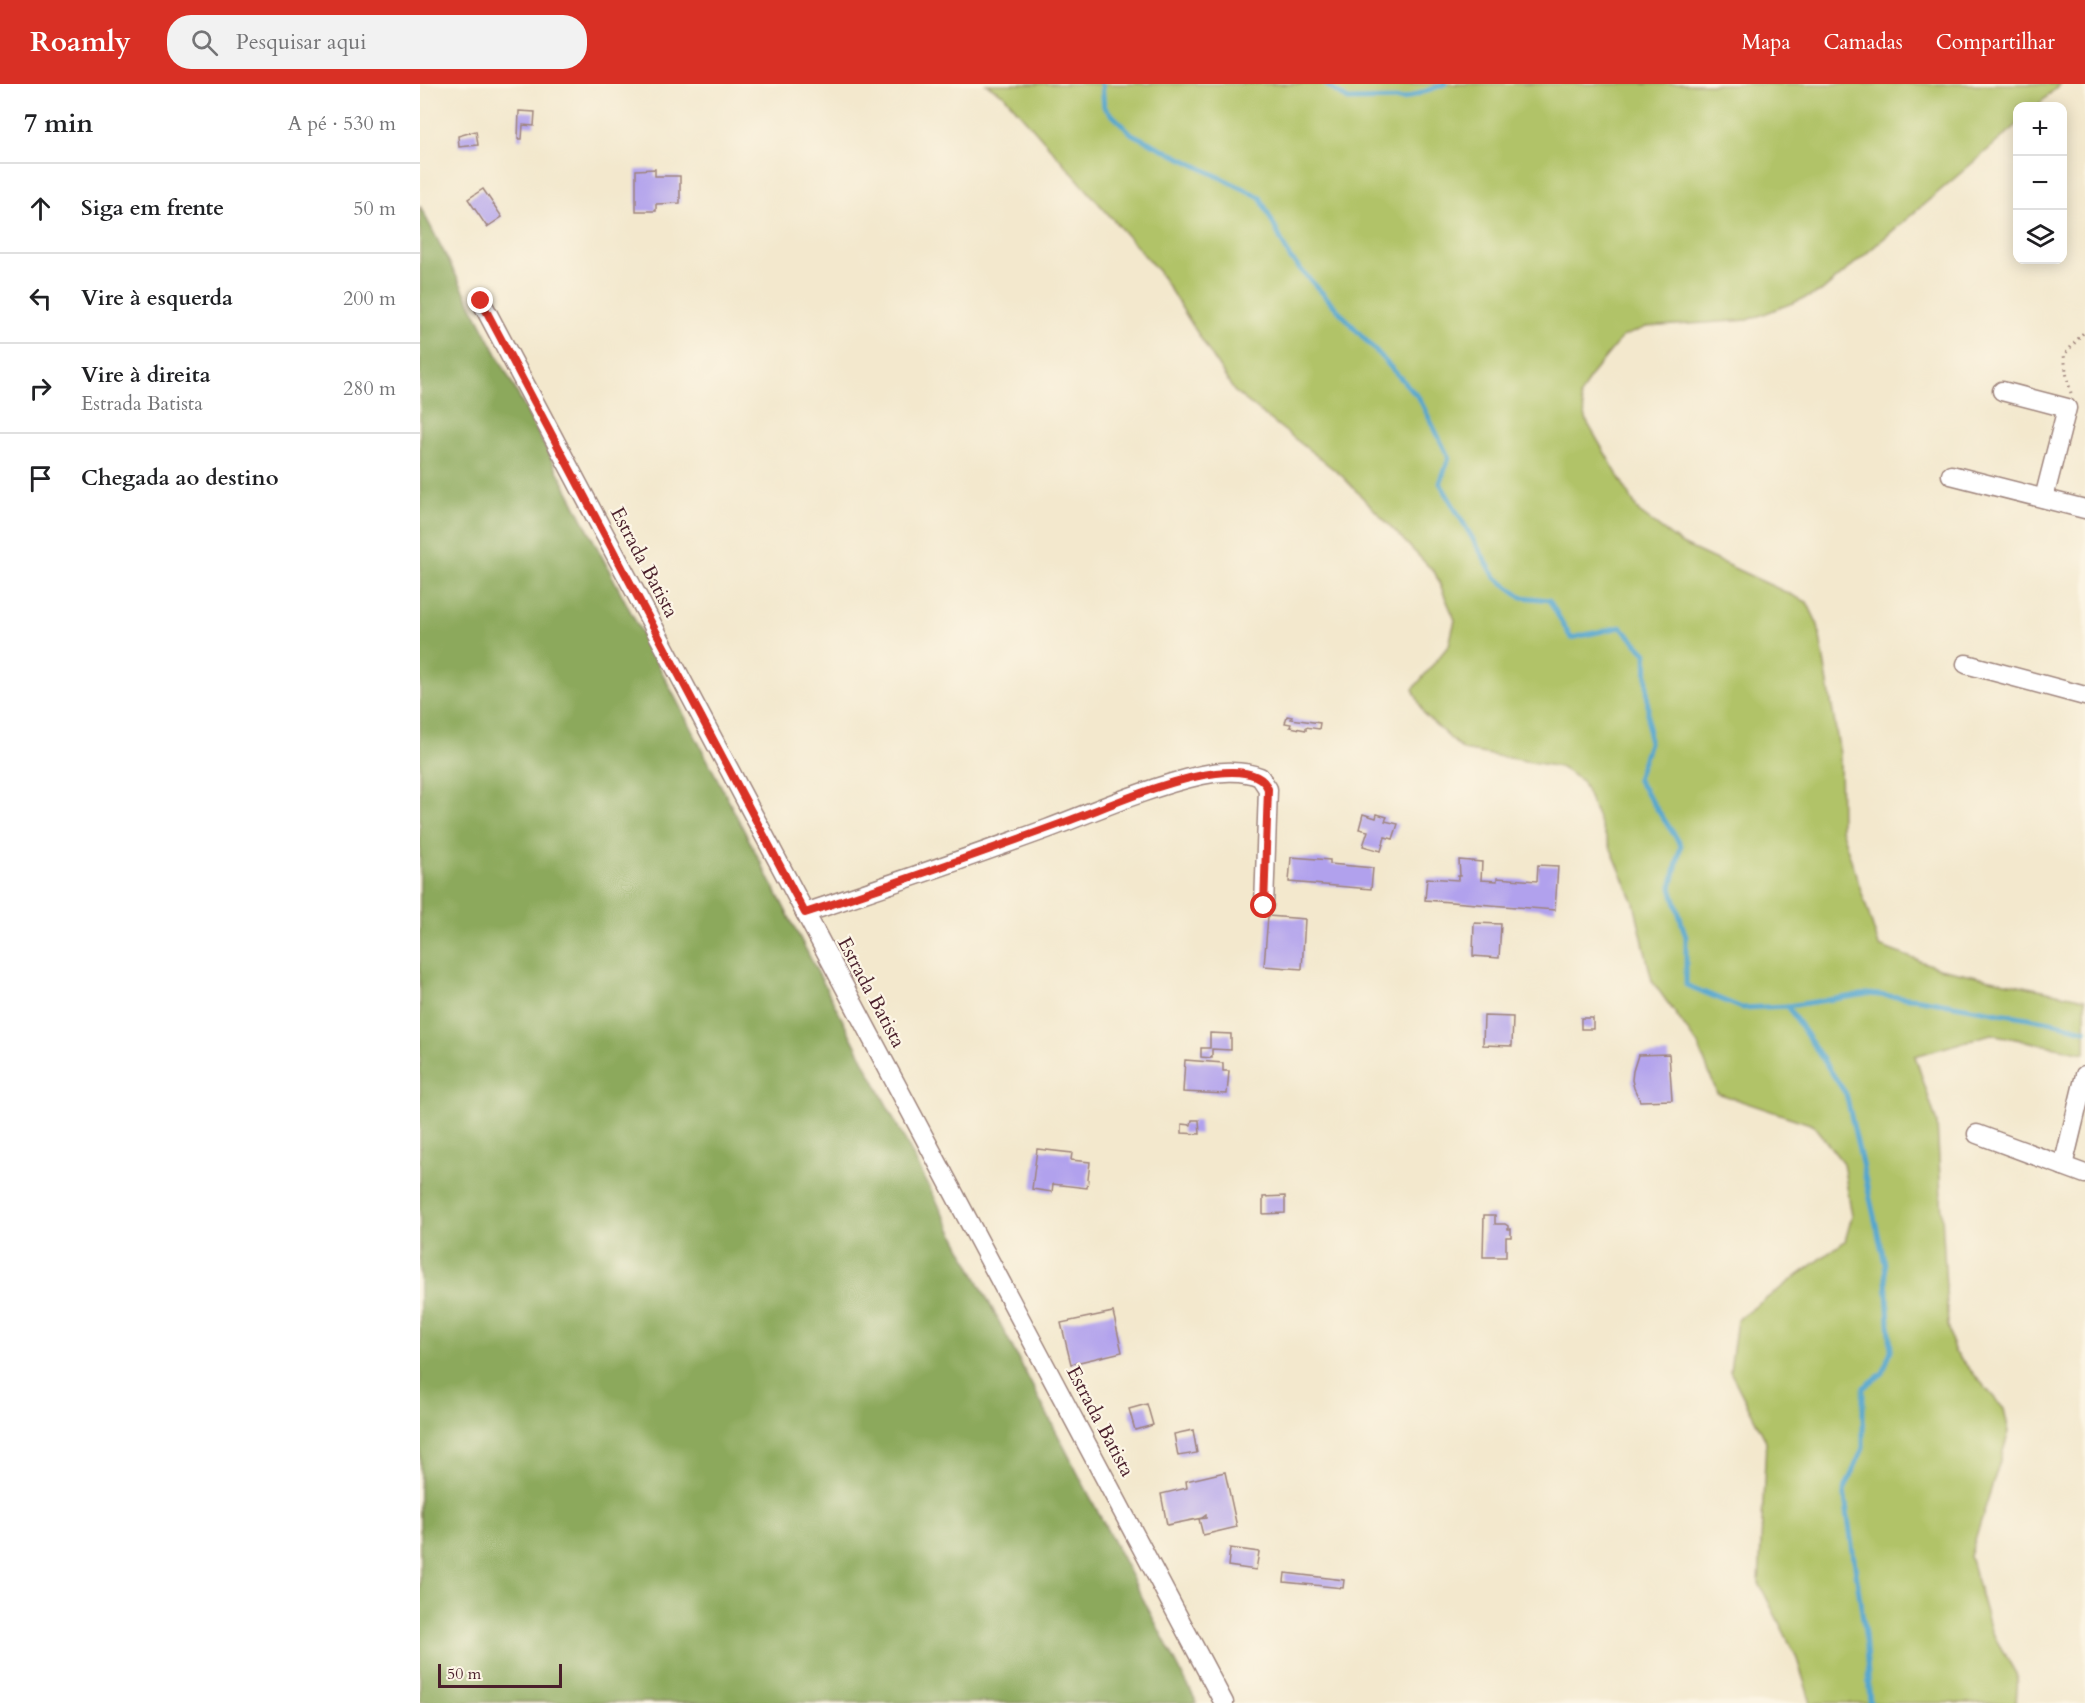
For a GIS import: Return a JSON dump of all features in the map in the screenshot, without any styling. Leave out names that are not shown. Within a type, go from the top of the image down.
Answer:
[{"type":"street","name":"Estrada Batista","points":[[481,301],[1224,1703]]},
{"type":"street","points":[[2002,391],[2067,408],[2044,498]]},
{"type":"street","points":[[1951,475],[2085,509]]},
{"type":"street","points":[[1966,664],[2085,696]]},
{"type":"street","points":[[805,913],[948,865],[1162,787],[1201,775],[1233,772],[1260,777],[1268,789],[1264,906]]},
{"type":"street","points":[[2063,1166],[2085,1075]]},
{"type":"street","points":[[1977,1134],[2085,1174]]},
{"type":"path","points":[[2067,408],[2073,397],[2067,378],[2064,355],[2085,331]]},
{"type":"green space","points":[[986,84],[2060,84],[2041,102],[2013,102],[2013,128],[1821,292],[1748,320],[1646,327],[1622,337],[1591,375],[1580,396],[1587,422],[1639,512],[1682,544],[1807,602],[1818,625],[1840,754],[1841,829],[1879,946],[1939,968],[2085,999],[2085,1053],[1991,1034],[1915,1056],[1937,1123],[1948,1325],[1954,1351],[2004,1409],[2009,1432],[1970,1556],[1991,1631],[2018,1677],[2016,1703],[1811,1703],[1796,1656],[1759,1583],[1766,1441],[1730,1371],[1737,1320],[1845,1241],[1852,1216],[1843,1163],[1813,1125],[1717,1093],[1698,1045],[1652,981],[1634,903],[1582,781],[1560,767],[1463,750],[1424,714],[1413,689],[1449,645],[1455,620],[1435,573],[1341,475],[1234,391],[1159,272],[1003,94]]},
{"type":"green space","points":[[420,206],[1197,1703],[420,1702]]},
{"type":"building","points":[[519,111],[535,112],[534,126],[523,125],[522,139],[518,139]]},
{"type":"building","points":[[476,131],[478,145],[459,147],[458,136]]},
{"type":"building","points":[[655,169],[655,176],[680,176],[680,203],[656,204],[656,211],[636,211],[636,170]]},
{"type":"building","points":[[483,189],[502,217],[487,227],[468,199]]},
{"type":"building","points":[[1287,716],[1292,717],[1291,719],[1320,723],[1319,729],[1306,727],[1306,730],[1290,727],[1291,724],[1285,723]]},
{"type":"building","points":[[1363,814],[1376,818],[1377,814],[1387,817],[1385,821],[1398,824],[1393,839],[1385,837],[1381,851],[1363,846],[1368,831],[1359,829]]},
{"type":"building","points":[[1291,857],[1330,860],[1330,864],[1373,868],[1371,889],[1289,882]]},
{"type":"building","points":[[1459,860],[1482,862],[1481,880],[1497,881],[1497,878],[1537,881],[1538,865],[1558,866],[1555,910],[1425,900],[1427,878],[1458,880]]},
{"type":"building","points":[[1268,916],[1305,919],[1302,969],[1264,966]]},
{"type":"building","points":[[1474,923],[1501,924],[1499,958],[1473,956]]},
{"type":"building","points":[[1484,1016],[1513,1017],[1512,1046],[1483,1045]]},
{"type":"building","points":[[1581,1018],[1593,1018],[1593,1029],[1581,1029]]},
{"type":"building","points":[[1210,1033],[1231,1034],[1231,1050],[1212,1049],[1212,1058],[1201,1057],[1201,1048],[1210,1048]]},
{"type":"building","points":[[1669,1054],[1672,1100],[1640,1101],[1632,1080],[1638,1055]]},
{"type":"building","points":[[1185,1060],[1223,1063],[1223,1071],[1229,1071],[1227,1094],[1183,1092]]},
{"type":"building","points":[[1192,1120],[1199,1120],[1200,1134],[1182,1133],[1182,1124],[1191,1125]]},
{"type":"building","points":[[1037,1149],[1072,1153],[1071,1160],[1090,1162],[1087,1188],[1053,1184],[1052,1192],[1032,1189]]},
{"type":"building","points":[[1285,1196],[1285,1213],[1263,1214],[1263,1197]]},
{"type":"building","points":[[1484,1215],[1495,1215],[1495,1224],[1505,1224],[1508,1229],[1511,1229],[1511,1237],[1506,1237],[1506,1257],[1483,1257]]},
{"type":"building","points":[[1113,1312],[1122,1352],[1071,1364],[1061,1323]]},
{"type":"building","points":[[1147,1404],[1153,1425],[1135,1430],[1129,1409]]},
{"type":"building","points":[[1193,1430],[1197,1453],[1178,1456],[1174,1434]]},
{"type":"building","points":[[1225,1472],[1237,1527],[1203,1535],[1199,1519],[1206,1518],[1206,1515],[1202,1518],[1167,1525],[1161,1494],[1187,1488],[1186,1481]]},
{"type":"building","points":[[1230,1548],[1259,1552],[1256,1570],[1228,1566]]},
{"type":"building","points":[[1285,1573],[1344,1580],[1343,1588],[1284,1582]]},
{"type":"waterway","points":[[1102,84],[1104,107],[1132,134],[1260,197],[1290,258],[1419,398],[1449,458],[1440,483],[1495,577],[1522,597],[1549,600],[1571,638],[1621,627],[1646,653],[1649,743],[1637,779],[1681,845],[1671,888],[1686,937],[1686,985],[1742,1008],[1787,1006],[1846,1094],[1885,1264],[1891,1350],[1883,1373],[1863,1388],[1863,1448],[1844,1491],[1865,1634],[1870,1703]]},
{"type":"waterway","points":[[1325,84],[1348,100],[1404,99],[1445,84]]},
{"type":"waterway","points":[[1787,1006],[1868,994],[1920,999],[2085,1030]]},
{"type":"route","points":[[481,301],[805,913],[948,865],[1162,787],[1218,772],[1256,775],[1263,780],[1268,789],[1264,906]]}]
